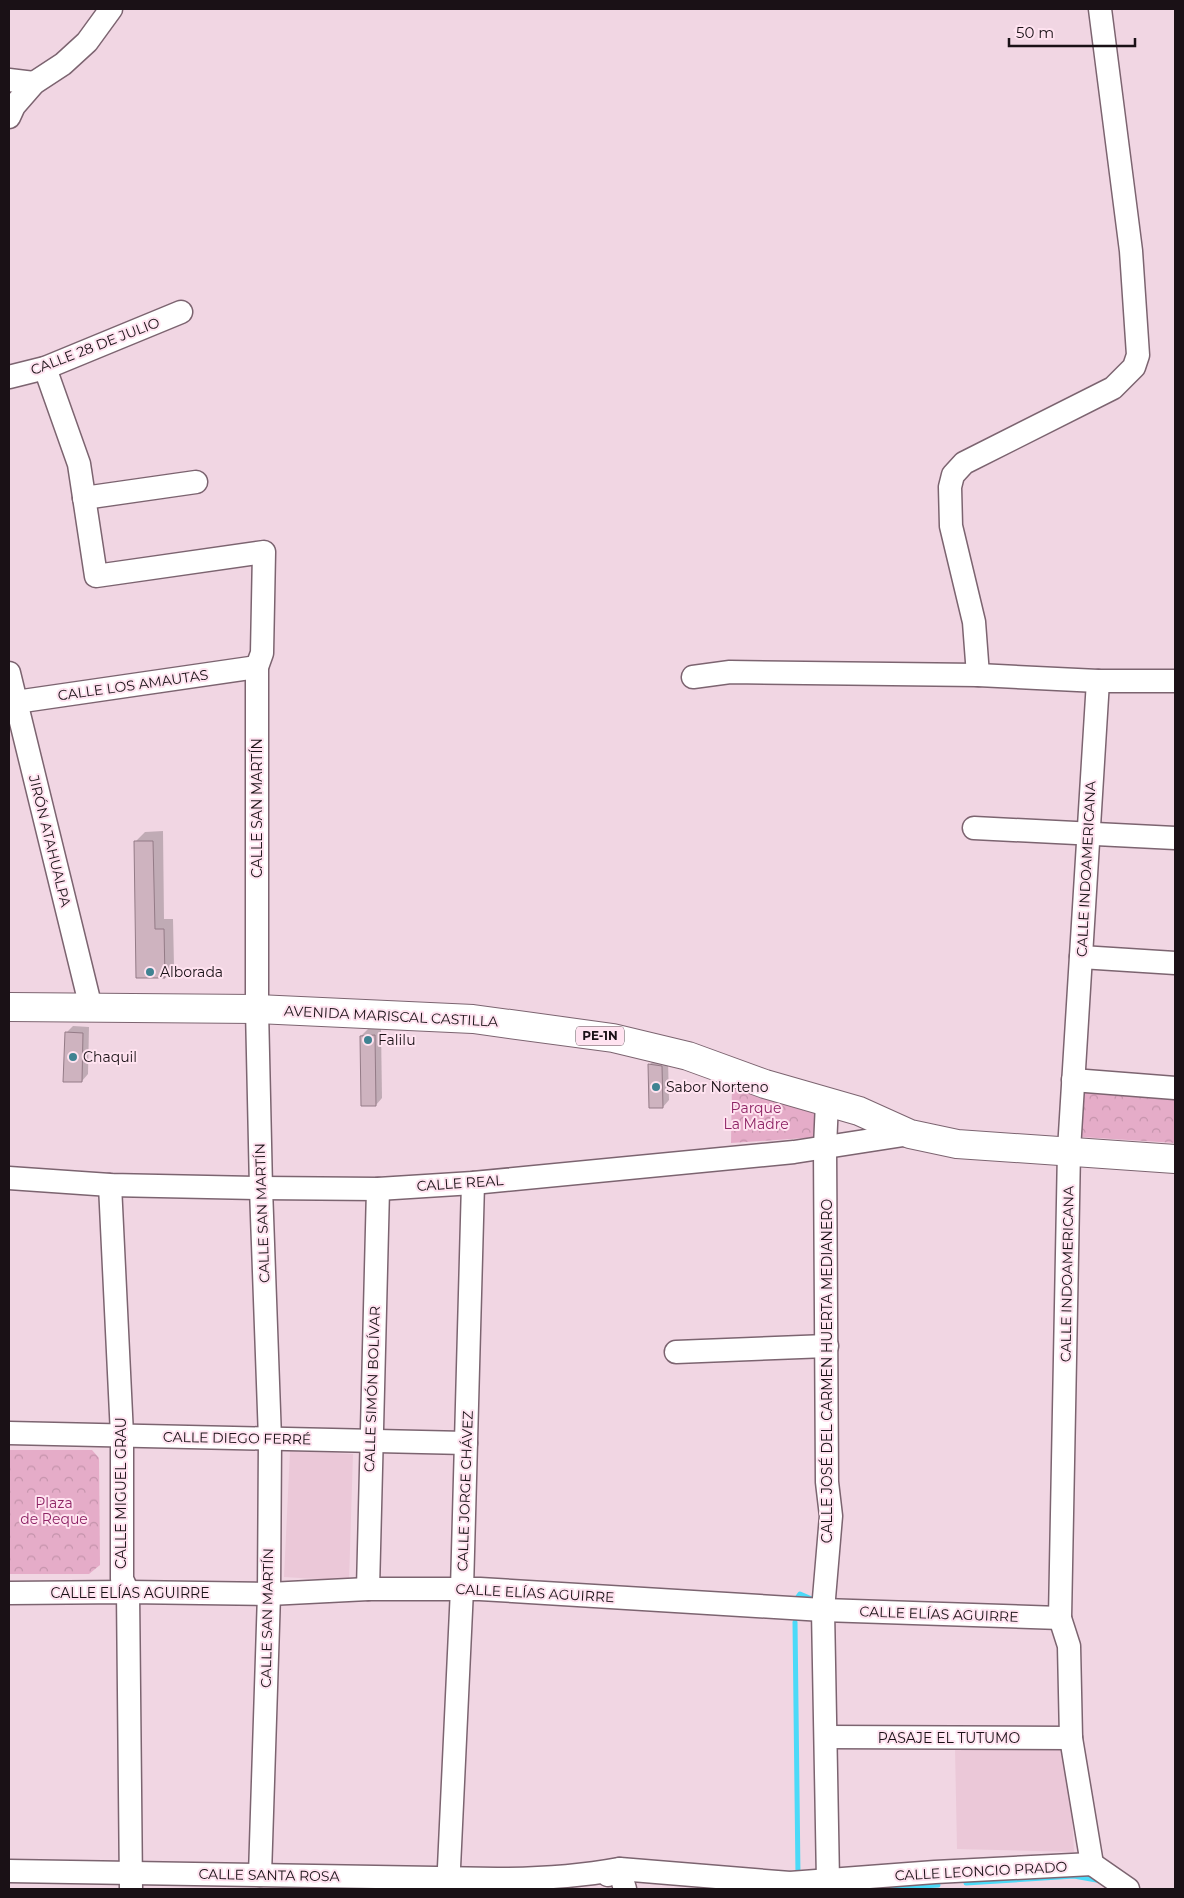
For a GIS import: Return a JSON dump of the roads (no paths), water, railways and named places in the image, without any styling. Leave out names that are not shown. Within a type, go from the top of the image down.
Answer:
[{"type":"highway","name":"AVENIDA MARISCAL CASTILLA","points":[[9,1007],[257,1009],[472,1019],[613,1038],[688,1056],[765,1084],[859,1110],[910,1134],[957,1144],[1012,1149],[1069,1150],[1175,1159]]},
{"type":"street","points":[[9,117],[14,106],[34,83],[64,64],[87,42],[111,9]]},
{"type":"street","points":[[978,675],[974,622],[951,526],[950,487],[953,475],[964,463],[1113,388],[1134,367],[1138,355],[1132,251],[1100,9]]},
{"type":"street","points":[[9,80],[34,83]]},
{"type":"street","name":"CALLE 28 DE JULIO","points":[[9,377],[45,368],[181,312]]},
{"type":"street","points":[[45,368],[79,464],[84,498],[196,482]]},
{"type":"street","name":"CALLE SAN MARTÍN","points":[[84,498],[96,576],[264,552],[262,653],[257,666],[257,1009],[270,1439],[263,1881]]},
{"type":"street","name":"CALLE LOS AMAUTAS","points":[[12,702],[257,666]]},
{"type":"street","points":[[692,677],[730,672],[978,675],[1098,681],[1175,681]]},
{"type":"street","name":"JIRÓN ATAHUALPA","points":[[9,673],[12,702],[91,1008]]},
{"type":"street","name":"CALLE INDOAMERICANA","points":[[1092,1864],[1071,1738],[1069,1646],[1060,1618],[1069,1150],[1098,681]]},
{"type":"street","points":[[974,828],[1175,838]]},
{"type":"street","points":[[1081,956],[1175,963]]},
{"type":"street","points":[[1073,1080],[1175,1088]]},
{"type":"street","name":"CALLE JOSÉ DEL CARMEN HUERTA MEDIANERO","points":[[808,1882],[826,1737],[823,1610],[831,1516],[827,1482],[825,1147],[827,1102]]},
{"type":"street","name":"CALLE REAL","points":[[9,1178],[110,1185],[378,1188],[473,1183],[794,1152],[910,1134]]},
{"type":"street","name":"CALLE JORGE CHÁVEZ","points":[[448,1884],[462,1589],[473,1183]]},
{"type":"street","name":"CALLE MIGUEL GRAU","points":[[110,1185],[122,1435],[122,1579],[128,1592],[131,1881]]},
{"type":"street","name":"CALLE SIMÓN BOLÍVAR","points":[[368,1589],[370,1441],[378,1188]]},
{"type":"street","points":[[676,1352],[826,1346]]},
{"type":"street","name":"CALLE DIEGO FERRÉ","points":[[9,1433],[466,1442]]},
{"type":"street","name":"CALLE ELÍAS AGUIRRE","points":[[9,1593],[269,1594],[368,1589],[462,1589],[823,1610],[1060,1618]]},
{"type":"street","name":"PASAJE EL TUTUMO","points":[[826,1737],[1071,1738]]},
{"type":"street","points":[[1092,1864],[1128,1889]]},
{"type":"street","name":"CALLE LEONCIO PRADO","points":[[576,1889],[626,1875],[808,1882],[952,1880],[1092,1864]]},
{"type":"street","name":"CALLE SANTA ROSA","points":[[9,1871],[131,1881],[448,1884],[626,1875]]},
{"type":"waterway","points":[[795,1601],[800,1594],[814,1600]]},
{"type":"waterway","points":[[795,1622],[798,1876]]},
{"type":"waterway","points":[[966,1883],[1074,1876],[1102,1881]]},
{"type":"waterway","points":[[879,1889],[938,1885]]},
{"type":"place","name":"Alborada","points":[[150,972]]},
{"type":"place","name":"Falilu","points":[[368,1040]]},
{"type":"place","name":"Chaquil","points":[[73,1057]]},
{"type":"place","name":"Sabor Norteno","points":[[656,1087]]},
{"type":"park label","name":"Parque La Madre","points":[[756,1116]]},
{"type":"park label","name":"Plaza de Reque","points":[[54,1512]]}]
